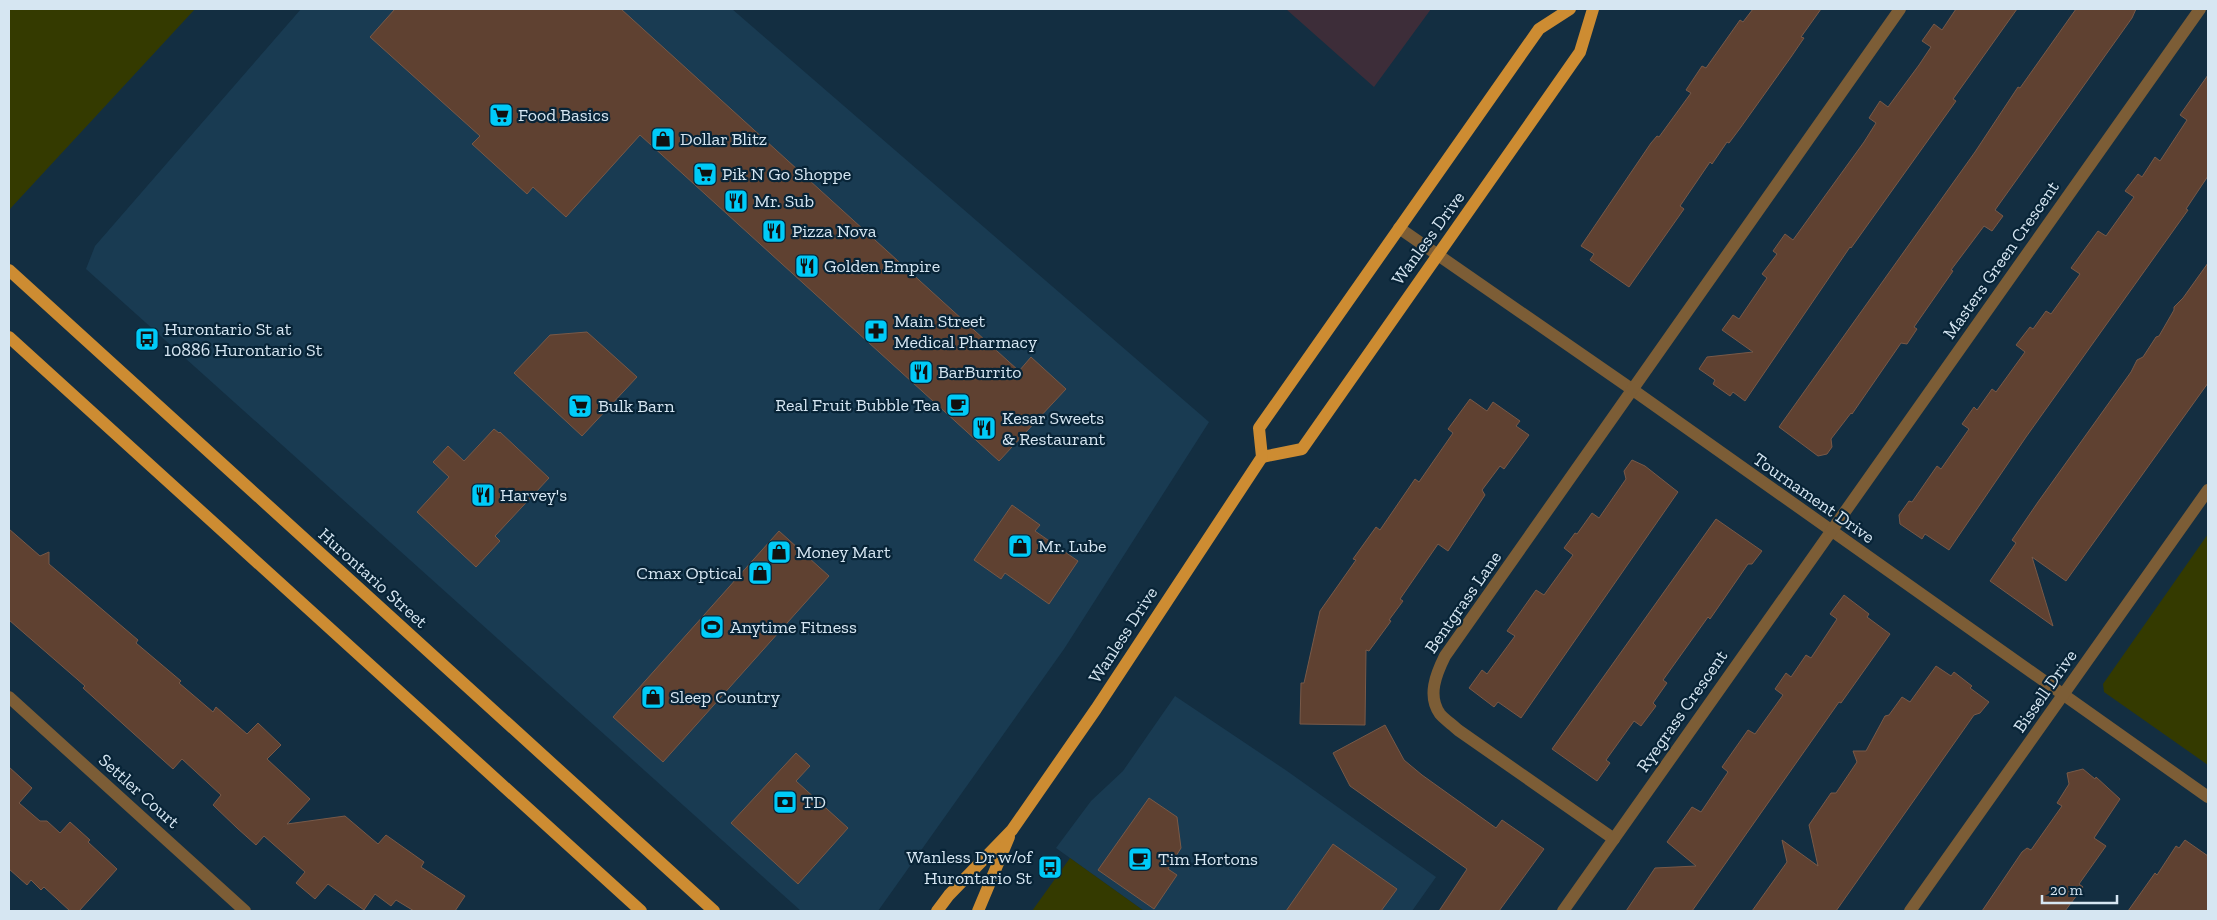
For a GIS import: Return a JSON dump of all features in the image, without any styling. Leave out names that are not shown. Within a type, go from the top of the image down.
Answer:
[{"type":"main road","name":"Wanless Drive","points":[[936,911],[1012,830],[1096,709],[1262,457],[1259,428],[1539,29],[1570,9]]},
{"type":"main road","name":"Wanless Drive","points":[[1262,457],[1302,450],[1580,52],[1593,9]]},
{"type":"main road","name":"Hurontario Street","points":[[9,270],[714,911]]},
{"type":"main road","points":[[9,337],[641,911]]},
{"type":"main road","name":"Wanless Drive","points":[[978,911],[1012,830]]},
{"type":"street","points":[[1633,390],[1900,9]]},
{"type":"street","name":"Masters Green Crescent","points":[[1830,531],[2200,9]]},
{"type":"street","name":"Tournament Drive","points":[[1399,228],[1633,390],[2208,797]]},
{"type":"street","name":"Bentgrass Lane","points":[[1614,839],[1458,730],[1439,713],[1433,694],[1436,674],[1444,656],[1633,390]]},
{"type":"street","name":"Bissell Drive","points":[[1910,911],[2208,490]]},
{"type":"street","name":"Ryegrass Crescent","points":[[1563,911],[1830,531]]},
{"type":"street","name":"Settler Court","points":[[9,697],[245,911]]},
{"type":"shaded area","points":[[301,9],[732,9],[1209,422],[1064,649],[878,911],[801,911],[86,269],[95,246]]},
{"type":"shaded area","points":[[1286,9],[1431,9],[1374,87]]},
{"type":"shaded area","points":[[1175,696],[1287,771],[1436,877],[1412,911],[1144,911],[1056,848],[1091,801],[1123,771]]},
{"type":"green space","points":[[9,9],[195,9],[9,210]]},
{"type":"green space","points":[[2208,534],[2208,765],[2104,692],[2103,684]]},
{"type":"green space","points":[[1070,858],[1144,911],[1032,911]]},
{"type":"building","points":[[395,9],[621,9],[1019,371],[1031,357],[1066,389],[999,461],[640,135],[566,217],[533,187],[527,194],[472,144],[480,136],[370,37]]},
{"type":"building","points":[[1753,9],[1821,9],[1801,37],[1804,38],[1741,127],[1729,143],[1727,142],[1712,164],[1710,162],[1680,206],[1684,209],[1629,287],[1590,260],[1594,254],[1581,246],[1651,143],[1657,136],[1659,137],[1691,93],[1686,90],[1702,66],[1706,68],[1740,20],[1743,22]]},
{"type":"building","points":[[1956,9],[2017,9],[1953,99],[1956,101],[1850,247],[1745,401],[1733,392],[1730,396],[1713,384],[1715,380],[1699,369],[1707,357],[1753,352],[1722,330],[1733,315],[1739,319],[1767,278],[1762,274],[1777,254],[1773,251],[1785,234],[1793,240],[1864,142],[1876,123],[1869,118],[1880,101],[1888,107],[1919,65],[1931,47],[1922,41],[1934,24],[1942,30]]},
{"type":"building","points":[[2076,9],[2136,9],[2132,18],[1995,210],[2003,216],[1992,231],[1984,226],[1951,270],[1953,271],[1914,327],[1917,329],[1907,344],[1901,343],[1852,414],[1831,439],[1832,447],[1827,454],[1818,456],[1779,427],[1975,152],[2018,87],[2020,88]]},
{"type":"building","points":[[2208,75],[2208,176],[2186,209],[2188,210],[2026,437],[1949,550],[1925,534],[1922,539],[1900,524],[1899,515],[1909,501],[1912,502],[1937,466],[1941,469],[1969,429],[1962,424],[1974,407],[1977,410],[1992,389],[1996,392],[2025,352],[2016,345],[2030,327],[2033,329],[2046,311],[2051,314],[2080,274],[2071,268],[2098,231],[2106,236],[2134,197],[2125,191],[2138,174],[2142,177],[2155,157],[2160,161],[2187,120],[2180,115]]},
{"type":"building","points":[[2208,263],[2208,383],[2066,581],[2032,557],[2053,626],[1990,581],[2016,543],[2012,540],[2038,502],[2131,372],[2137,360],[2143,357],[2156,337],[2159,336],[2174,307],[2183,298]]},
{"type":"building","name":"Bulk Barn","points":[[587,332],[637,377],[582,436],[514,373],[550,335]]},
{"type":"building","points":[[1470,399],[1487,411],[1493,402],[1520,421],[1516,426],[1529,435],[1504,469],[1500,466],[1482,490],[1485,495],[1448,551],[1438,544],[1400,599],[1403,601],[1389,620],[1391,621],[1369,651],[1366,650],[1365,725],[1300,724],[1301,683],[1304,683],[1320,611],[1356,560],[1353,559],[1376,527],[1380,530],[1415,479],[1419,482],[1453,433],[1448,429]]},
{"type":"building","name":"Harvey's","points":[[494,429],[500,432],[549,478],[495,536],[500,541],[476,567],[417,512],[449,477],[433,462],[448,446],[464,461]]},
{"type":"building","points":[[1632,460],[1645,466],[1678,492],[1521,718],[1498,702],[1494,707],[1469,688],[1482,670],[1487,674],[1515,636],[1507,631],[1536,590],[1544,595],[1573,555],[1564,548],[1592,513],[1599,518],[1626,479],[1624,471]]},
{"type":"building","name":"Mr. Lube","points":[[1012,505],[1040,525],[1035,531],[1078,561],[1049,604],[1005,573],[1001,579],[974,560]]},
{"type":"building","points":[[1716,519],[1762,551],[1752,564],[1748,564],[1710,619],[1708,617],[1663,680],[1667,683],[1653,703],[1656,706],[1641,726],[1634,721],[1606,760],[1610,763],[1597,781],[1552,749]]},
{"type":"building","points":[[9,529],[40,556],[49,552],[49,564],[138,640],[136,643],[181,681],[179,683],[213,712],[216,707],[247,734],[258,723],[281,745],[267,759],[310,799],[287,824],[345,816],[378,844],[386,835],[424,862],[421,867],[465,896],[455,911],[414,911],[396,900],[391,906],[375,894],[364,910],[328,884],[315,899],[296,883],[305,872],[264,836],[256,845],[237,828],[213,805],[221,795],[182,759],[173,769],[83,688],[85,686],[9,620]]},
{"type":"building","points":[[779,531],[829,576],[663,762],[613,717]]},
{"type":"building","points":[[1844,595],[1869,614],[1867,617],[1890,634],[1841,703],[1839,702],[1692,911],[1626,911],[1655,868],[1696,866],[1667,842],[1692,807],[1701,812],[1728,772],[1722,767],[1748,730],[1755,734],[1783,695],[1775,689],[1786,673],[1791,677],[1806,655],[1811,658],[1837,619],[1830,614]]},
{"type":"building","points":[[1936,666],[1951,676],[1954,672],[1972,686],[1970,688],[1989,702],[1980,713],[1974,715],[1836,911],[1752,911],[1787,862],[1782,840],[1818,866],[1809,825],[1831,793],[1836,793],[1857,762],[1853,751],[1866,751],[1885,716],[1889,715],[1902,697],[1910,702]]},
{"type":"building","points":[[1385,725],[1404,760],[1422,775],[1496,828],[1502,820],[1544,849],[1499,911],[1439,911],[1467,869],[1350,786],[1333,753]]},
{"type":"building","name":"TD","points":[[796,753],[810,766],[796,781],[848,828],[798,884],[731,823]]},
{"type":"building","points":[[9,767],[32,788],[19,803],[40,821],[47,821],[60,833],[70,822],[117,869],[79,911],[70,911],[44,887],[41,890],[31,880],[27,885],[9,869]]},
{"type":"building","points":[[2083,769],[2095,779],[2096,777],[2120,799],[2094,838],[2106,846],[2079,884],[2083,887],[2065,911],[1982,911],[2022,852],[2027,848],[2031,850],[2062,806],[2057,803],[2069,784],[2067,773]]},
{"type":"building","name":"Tim Hortons","points":[[1149,798],[1177,817],[1181,848],[1168,869],[1177,875],[1154,909],[1098,870]]},
{"type":"building","points":[[2185,840],[2208,856],[2208,911],[2128,911],[2155,873],[2157,875],[2176,846],[2179,848]]},
{"type":"building","points":[[1333,844],[1397,889],[1381,911],[1286,911]]},
{"type":"place","name":"Food Basics","points":[[501,115]]},
{"type":"place","name":"Dollar Blitz","points":[[663,139]]},
{"type":"place","name":"Pik N Go Shoppe","points":[[705,174]]},
{"type":"place","name":"Mr. Sub","points":[[736,201]]},
{"type":"place","name":"Pizza Nova","points":[[774,231]]},
{"type":"place","name":"Golden Empire","points":[[807,266]]},
{"type":"place","name":"Main Street Medical Pharmacy","points":[[876,331]]},
{"type":"place","name":"Hurontario St at 10886 Hurontario St","points":[[147,339]]},
{"type":"place","name":"BarBurrito","points":[[921,372]]},
{"type":"place","name":"Real Fruit Bubble Tea","points":[[958,405]]},
{"type":"place","name":"Bulk Barn","points":[[580,406]]},
{"type":"place","name":"Kesar Sweets & Restaurant","points":[[984,428]]},
{"type":"place","name":"Harvey's","points":[[483,495]]},
{"type":"place","name":"Mr. Lube","points":[[1020,546]]},
{"type":"place","name":"Money Mart","points":[[779,552]]},
{"type":"place","name":"Cmax Optical","points":[[760,573]]},
{"type":"place","name":"Anytime Fitness","points":[[712,627]]},
{"type":"place","name":"Sleep Country","points":[[653,697]]},
{"type":"place","name":"TD","points":[[785,802]]},
{"type":"place","name":"Tim Hortons","points":[[1140,859]]},
{"type":"place","name":"Wanless Dr w/of Hurontario St","points":[[1050,867]]}]
